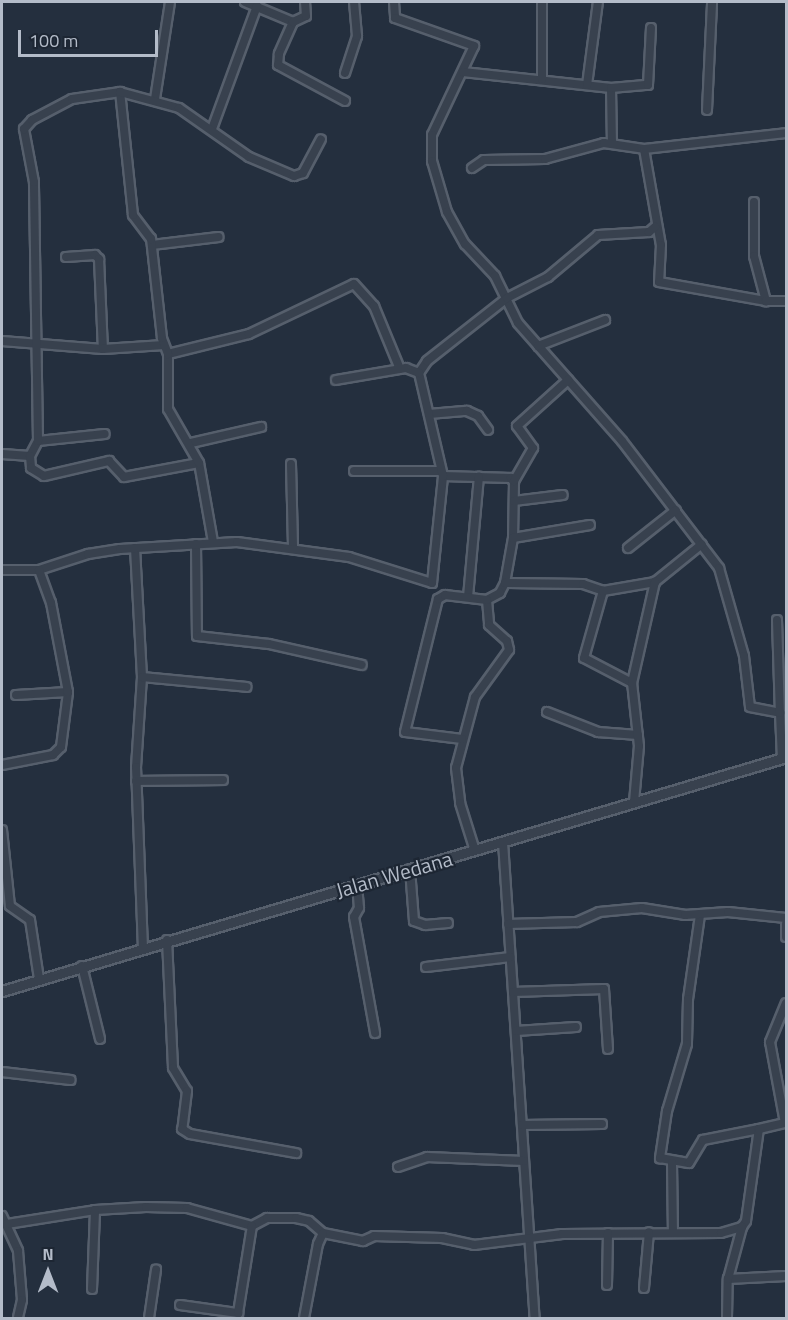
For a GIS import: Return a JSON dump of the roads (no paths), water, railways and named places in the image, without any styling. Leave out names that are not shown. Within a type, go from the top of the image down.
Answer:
[{"type":"street","points":[[155,99],[170,2]]},
{"type":"street","points":[[245,2],[293,22]]},
{"type":"street","points":[[305,2],[306,16],[293,22],[279,54],[278,65],[345,101]]},
{"type":"street","points":[[345,73],[357,36],[354,2]]},
{"type":"street","points":[[394,2],[395,18],[474,46],[464,72],[434,125],[432,161],[452,223],[472,253],[491,271],[518,323],[622,441],[719,568],[744,656],[750,707],[780,713]]},
{"type":"street","points":[[542,2],[542,79]]},
{"type":"street","points":[[587,85],[598,2]]},
{"type":"street","points":[[707,110],[712,2]]},
{"type":"street","points":[[212,129],[257,6]]},
{"type":"street","points":[[464,72],[497,74],[527,82],[542,79],[611,88],[648,85],[651,28]]},
{"type":"street","points":[[611,88],[612,143]]},
{"type":"street","points":[[120,92],[133,215],[136,224],[150,236],[152,245],[164,345],[168,354],[168,409],[191,443],[199,463],[213,542]]},
{"type":"street","points":[[199,463],[124,477],[109,461],[44,476],[31,468],[30,456],[38,441],[34,182],[24,129],[32,120],[72,99],[120,92],[155,99],[186,112],[249,157],[294,176],[303,173],[321,139]]},
{"type":"street","points":[[472,168],[484,160],[545,159],[612,143],[644,148],[786,134]]},
{"type":"street","points":[[644,148],[654,196],[655,227],[661,245],[659,282],[766,301],[786,301]]},
{"type":"street","points":[[754,202],[754,256],[766,301]]},
{"type":"street","points":[[419,373],[427,361],[507,298],[548,277],[598,235],[649,232],[655,227]]},
{"type":"street","points":[[152,245],[219,237]]},
{"type":"street","points":[[66,257],[95,255],[99,259],[103,349]]},
{"type":"street","points":[[168,354],[258,331],[354,284],[374,306],[400,369]]},
{"type":"street","points":[[538,346],[605,320]]},
{"type":"street","points":[[2,341],[103,349],[164,345]]},
{"type":"street","points":[[336,380],[411,368],[419,373],[442,474],[433,582],[442,596]]},
{"type":"street","points":[[442,596],[487,600],[501,593],[513,538],[514,481],[533,448],[517,426],[568,380]]},
{"type":"street","points":[[429,414],[466,411],[478,416],[488,430]]},
{"type":"street","points":[[191,443],[261,427]]},
{"type":"street","points":[[38,441],[105,434]]},
{"type":"street","points":[[2,454],[30,456]]},
{"type":"street","points":[[291,464],[293,547]]},
{"type":"street","points":[[354,471],[442,474],[514,481]]},
{"type":"street","points":[[468,597],[479,477]]},
{"type":"street","points":[[514,501],[563,495]]},
{"type":"street","points":[[628,548],[676,510]]},
{"type":"street","points":[[513,538],[590,525]]},
{"type":"street","points":[[2,570],[39,570],[88,554],[213,542],[293,547],[349,557],[433,582]]},
{"type":"street","points":[[196,544],[197,636],[269,644],[362,665]]},
{"type":"street","points":[[505,583],[583,584],[603,591],[655,582],[702,544]]},
{"type":"street","points":[[135,548],[142,677],[136,781],[142,947]]},
{"type":"street","points":[[2,765],[58,753],[68,692],[51,603],[39,570]]},
{"type":"street","points":[[634,802],[638,735],[632,683],[655,582]]},
{"type":"street","points":[[603,591],[584,658],[632,683]]},
{"type":"street","points":[[442,596],[433,612],[405,732],[462,739]]},
{"type":"street","points":[[475,851],[456,784],[462,739],[477,692],[509,650],[507,640],[489,626],[487,600]]},
{"type":"street","points":[[777,620],[784,758]]},
{"type":"street","points":[[142,677],[247,687]]},
{"type":"street","points":[[16,695],[68,692]]},
{"type":"street","points":[[547,712],[598,732],[638,735]]},
{"type":"street","name":"Jalan Wedana","points":[[2,990],[784,758]]},
{"type":"street","points":[[136,781],[223,780]]},
{"type":"street","points":[[2,830],[10,906],[30,920],[39,979]]},
{"type":"street","points":[[503,842],[535,1318]]},
{"type":"street","points":[[410,869],[414,921],[425,925],[448,923]]},
{"type":"street","points":[[357,885],[358,908],[354,917],[375,1032]]},
{"type":"street","points":[[508,924],[577,922],[599,912],[633,909],[700,915],[728,912],[786,918]]},
{"type":"street","points":[[700,915],[688,999],[687,1044],[667,1111],[660,1155],[672,1163],[692,1161],[703,1140],[786,1123],[770,1042],[786,1003]]},
{"type":"street","points":[[786,924],[786,937]]},
{"type":"street","points":[[167,940],[173,1068],[187,1091],[182,1129],[190,1134],[296,1153]]},
{"type":"street","points":[[426,967],[510,957]]},
{"type":"street","points":[[82,966],[100,1039]]},
{"type":"street","points":[[513,992],[604,989],[608,1049]]},
{"type":"street","points":[[516,1030],[576,1027]]},
{"type":"street","points":[[2,1072],[71,1080]]},
{"type":"street","points":[[522,1125],[602,1124]]},
{"type":"street","points":[[728,1318],[728,1279],[742,1227],[750,1210],[759,1129]]},
{"type":"street","points":[[399,1167],[427,1157],[524,1161]]},
{"type":"street","points":[[672,1163],[673,1231]]},
{"type":"street","points":[[7,1224],[95,1210],[187,1208],[252,1226],[267,1218],[296,1218],[309,1221],[323,1233],[363,1241],[374,1236],[442,1238],[474,1245],[530,1237],[608,1233],[673,1231],[721,1233],[742,1227]]},
{"type":"street","points":[[92,1288],[95,1210]]},
{"type":"street","points":[[2,1216],[18,1251],[22,1300],[18,1318]]},
{"type":"street","points":[[180,1305],[238,1312],[252,1226]]},
{"type":"street","points":[[645,1288],[649,1232]]},
{"type":"street","points":[[304,1318],[318,1244],[323,1233]]},
{"type":"street","points":[[607,1285],[608,1233]]},
{"type":"street","points":[[149,1318],[156,1270]]},
{"type":"street","points":[[728,1279],[786,1276]]}]
